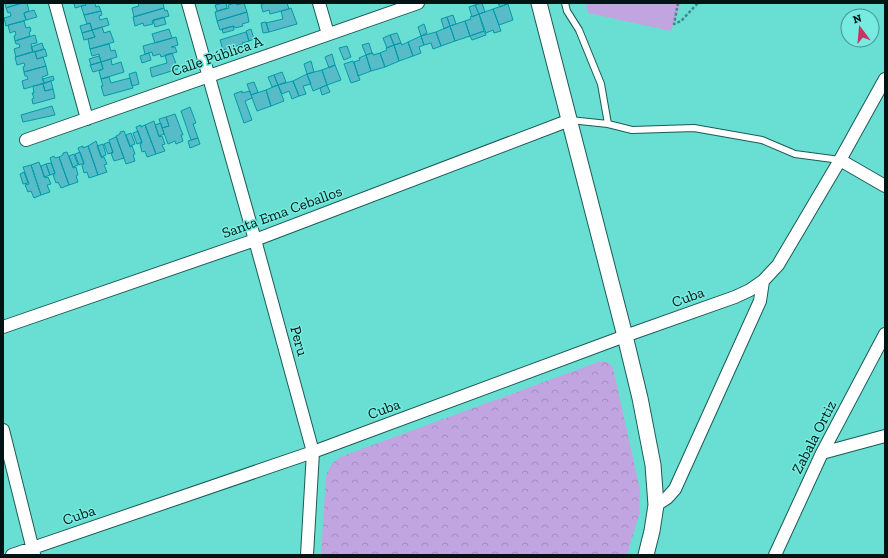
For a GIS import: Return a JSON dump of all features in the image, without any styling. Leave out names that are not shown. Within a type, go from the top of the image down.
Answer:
[{"type":"street","points":[[55,3],[87,119]]},
{"type":"street","name":"Peru","points":[[188,3],[313,452],[307,555]]},
{"type":"street","points":[[319,3],[328,34]]},
{"type":"street","name":"Calle Pública A","points":[[26,140],[418,3]]},
{"type":"street","points":[[539,3],[625,336],[640,398],[653,465],[656,505],[652,532],[646,555]]},
{"type":"street","name":"Cuba","points":[[12,555],[34,551],[313,452],[625,336],[735,297],[750,290],[763,281],[778,265],[840,160],[885,79]]},
{"type":"street","name":"Santa Ema Ceballos","points":[[3,328],[255,240],[570,120]]},
{"type":"street","points":[[840,160],[885,186]]},
{"type":"street","points":[[656,505],[667,498],[678,483],[760,301],[763,281]]},
{"type":"street","name":"Zabala Ortiz","points":[[775,555],[822,453],[885,334]]},
{"type":"street","points":[[3,430],[34,551]]},
{"type":"street","points":[[822,453],[885,436]]},
{"type":"lane","points":[[565,3],[567,11],[579,30],[601,84],[608,124]]},
{"type":"lane","points":[[570,120],[608,124],[632,130],[694,128],[762,140],[795,154],[840,160]]},
{"type":"path","points":[[678,3],[674,24],[680,21],[698,3]]},
{"type":"green space","points":[[586,3],[681,3],[671,31],[588,13]]},
{"type":"green space","points":[[605,361],[613,368],[640,490],[639,515],[627,555],[321,555],[326,476],[328,470],[340,457],[598,362]]},
{"type":"building","points":[[5,3],[22,3],[6,8]]},
{"type":"building","points":[[27,3],[29,11],[24,13],[26,20],[6,26],[4,18],[11,16],[10,12],[8,13],[6,8]]},
{"type":"building","points":[[74,3],[85,3],[86,5],[75,8]]},
{"type":"building","points":[[85,3],[95,3],[96,7],[99,6],[101,11],[84,15],[81,6],[86,5]]},
{"type":"building","points":[[138,3],[163,3],[164,8],[134,17],[132,8],[139,6]]},
{"type":"building","points":[[226,3],[227,8],[217,11],[215,5]]},
{"type":"building","points":[[235,3],[237,5],[244,3],[247,12],[217,21],[215,12],[229,8],[228,5]]},
{"type":"building","points":[[264,3],[287,3],[289,9],[270,14],[269,10],[263,12],[261,5]]},
{"type":"building","points":[[482,3],[485,12],[479,14],[475,5]]},
{"type":"building","points":[[498,3],[506,3],[507,4],[500,7]]},
{"type":"building","points":[[508,4],[513,20],[499,25],[493,9]]},
{"type":"building","points":[[475,5],[479,14],[472,17],[469,7]]},
{"type":"building","points":[[164,8],[165,11],[167,10],[169,16],[152,21],[153,24],[144,26],[143,23],[135,26],[133,17]]},
{"type":"building","points":[[291,8],[297,24],[269,32],[266,23],[283,19],[281,11]]},
{"type":"building","points":[[493,9],[501,31],[494,33],[493,30],[486,33],[479,14]]},
{"type":"building","points":[[34,10],[37,17],[26,20],[24,13]]},
{"type":"building","points":[[101,11],[102,15],[99,16],[100,20],[107,18],[109,25],[92,30],[90,23],[87,24],[84,15]]},
{"type":"building","points":[[247,12],[249,22],[242,24],[243,26],[235,28],[234,26],[220,30],[217,21]]},
{"type":"building","points":[[479,14],[484,31],[470,36],[465,21],[471,19],[470,17]]},
{"type":"building","points":[[453,15],[456,24],[450,26],[447,17]]},
{"type":"building","points":[[164,17],[166,24],[155,27],[153,20]]},
{"type":"building","points":[[447,17],[450,26],[444,29],[441,19]]},
{"type":"building","points":[[24,21],[26,28],[30,27],[30,36],[15,41],[15,31],[10,33],[8,25]]},
{"type":"building","points":[[465,21],[470,36],[455,41],[450,26]]},
{"type":"building","points":[[266,22],[269,32],[263,33],[261,23]]},
{"type":"building","points":[[90,23],[92,30],[82,33],[80,26]]},
{"type":"building","points":[[424,24],[427,33],[421,36],[418,27]]},
{"type":"building","points":[[233,26],[234,30],[223,33],[222,29]]},
{"type":"building","points":[[450,26],[455,41],[441,46],[436,32]]},
{"type":"building","points":[[102,27],[104,33],[110,31],[114,42],[90,49],[88,39],[95,37],[92,30]]},
{"type":"building","points":[[169,29],[172,38],[155,43],[152,34]]},
{"type":"building","points":[[251,29],[254,39],[249,41],[246,31]]},
{"type":"building","points":[[92,30],[95,37],[84,40],[82,33]]},
{"type":"building","points":[[484,31],[486,35],[472,40],[470,36]]},
{"type":"building","points":[[246,32],[249,41],[223,50],[220,40]]},
{"type":"building","points":[[436,32],[441,46],[433,49],[431,43],[424,45],[421,36]]},
{"type":"building","points":[[397,33],[401,43],[394,45],[390,35]]},
{"type":"building","points":[[35,35],[37,43],[31,44],[33,52],[16,57],[14,49],[20,47],[15,41]]},
{"type":"building","points":[[390,35],[394,45],[387,48],[383,38]]},
{"type":"building","points":[[421,36],[424,45],[419,47],[421,53],[413,56],[408,42]]},
{"type":"building","points":[[176,37],[178,45],[171,47],[175,47],[177,52],[161,57],[160,54],[153,56],[152,52],[145,54],[143,46]]},
{"type":"building","points":[[408,42],[413,56],[399,61],[394,45],[401,43],[402,45]]},
{"type":"building","points":[[42,43],[44,49],[33,52],[31,47]]},
{"type":"building","points":[[369,43],[372,53],[366,55],[362,45]]},
{"type":"building","points":[[109,44],[111,51],[115,50],[117,57],[101,62],[99,54],[92,56],[90,49]]},
{"type":"building","points":[[394,45],[399,61],[385,67],[380,53],[387,50],[386,48]]},
{"type":"building","points":[[347,46],[351,57],[344,60],[339,48]]},
{"type":"building","points":[[45,49],[47,56],[37,59],[35,52]]},
{"type":"building","points":[[35,51],[37,59],[43,57],[46,66],[24,72],[24,63],[17,65],[15,57]]},
{"type":"building","points":[[149,53],[151,60],[142,63],[140,56]]},
{"type":"building","points":[[172,53],[178,69],[152,77],[150,68],[167,63],[165,55]]},
{"type":"building","points":[[373,53],[373,55],[380,53],[385,67],[371,71],[366,55]]},
{"type":"building","points":[[332,54],[335,65],[329,68],[325,57]]},
{"type":"building","points":[[366,55],[371,71],[358,76],[354,62],[360,60],[359,58]]},
{"type":"building","points":[[99,56],[101,62],[91,65],[89,59]]},
{"type":"building","points":[[111,59],[112,65],[121,62],[124,72],[101,79],[99,71],[103,69],[101,62]]},
{"type":"building","points":[[311,61],[314,72],[307,74],[304,64]]},
{"type":"building","points":[[353,61],[360,80],[351,83],[344,64]]},
{"type":"building","points":[[101,62],[103,69],[93,72],[90,65]]},
{"type":"building","points":[[335,65],[341,80],[327,85],[322,70]]},
{"type":"building","points":[[46,66],[48,75],[42,77],[44,83],[24,89],[22,81],[28,79],[24,72]]},
{"type":"building","points":[[322,70],[327,85],[313,91],[307,74]]},
{"type":"building","points":[[136,72],[139,84],[132,86],[129,74]]},
{"type":"building","points":[[282,72],[286,82],[278,85],[274,75]]},
{"type":"building","points":[[307,74],[311,84],[303,86],[306,94],[299,96],[293,81]]},
{"type":"building","points":[[274,75],[278,85],[272,87],[268,77]]},
{"type":"building","points":[[53,76],[54,80],[44,83],[43,79]]},
{"type":"building","points":[[109,77],[111,83],[130,78],[133,88],[104,96],[101,86],[103,86],[101,79]]},
{"type":"building","points":[[51,81],[53,89],[45,91],[43,84]]},
{"type":"building","points":[[293,81],[299,96],[292,99],[289,91],[282,94],[278,85]]},
{"type":"building","points":[[254,82],[258,92],[251,95],[247,84]]},
{"type":"building","points":[[43,84],[45,91],[53,89],[55,98],[33,104],[33,86]]},
{"type":"building","points":[[278,85],[284,101],[271,106],[266,90]]},
{"type":"building","points":[[327,85],[330,92],[322,95],[320,88]]},
{"type":"building","points":[[266,90],[271,106],[257,111],[251,95]]},
{"type":"building","points":[[242,91],[242,93],[250,91],[252,98],[245,101],[252,120],[244,123],[234,94]]},
{"type":"building","points":[[52,106],[55,115],[23,122],[21,115]]},
{"type":"building","points":[[190,107],[196,123],[193,124],[198,138],[191,140],[181,111]]},
{"type":"building","points":[[175,114],[183,135],[181,135],[183,141],[176,144],[175,141],[168,144],[162,128],[169,126],[166,117]]},
{"type":"building","points":[[166,117],[169,126],[162,128],[159,119]]},
{"type":"building","points":[[154,121],[159,137],[162,136],[165,144],[162,145],[165,151],[156,154],[145,125]]},
{"type":"building","points":[[161,123],[164,134],[159,136],[155,125]]},
{"type":"building","points":[[141,125],[141,127],[145,125],[156,154],[147,157],[145,151],[142,152],[140,144],[142,143],[136,127]]},
{"type":"building","points":[[124,131],[130,147],[132,146],[135,154],[133,155],[135,161],[126,164],[116,136],[120,134],[120,132]]},
{"type":"building","points":[[138,131],[142,142],[137,144],[133,133]]},
{"type":"building","points":[[131,133],[135,144],[130,146],[126,135]]},
{"type":"building","points":[[116,137],[124,158],[114,161],[109,140]]},
{"type":"building","points":[[198,138],[200,144],[190,148],[188,141]]},
{"type":"building","points":[[96,141],[102,158],[104,157],[107,164],[104,165],[107,172],[98,175],[88,146]]},
{"type":"building","points":[[109,142],[113,152],[108,154],[104,144]]},
{"type":"building","points":[[103,144],[106,155],[101,157],[97,146]]},
{"type":"building","points":[[83,146],[83,148],[88,146],[98,175],[89,178],[87,172],[84,173],[82,165],[84,164],[78,148]]},
{"type":"building","points":[[67,152],[73,168],[76,167],[78,175],[76,176],[78,182],[69,185],[59,157],[63,155],[63,153]]},
{"type":"building","points":[[80,152],[84,163],[79,165],[75,154]]},
{"type":"building","points":[[74,154],[78,165],[73,167],[69,156]]},
{"type":"building","points":[[54,156],[55,158],[59,157],[69,185],[61,188],[58,182],[56,183],[53,175],[55,174],[50,158]]},
{"type":"building","points":[[39,162],[45,178],[48,177],[51,184],[47,185],[50,192],[41,195],[31,165]]},
{"type":"building","points":[[51,163],[55,173],[50,175],[46,164]]},
{"type":"building","points":[[46,164],[50,175],[44,177],[41,166]]},
{"type":"building","points":[[31,165],[41,195],[34,198],[31,191],[28,192],[25,185],[29,184],[23,167]]},
{"type":"building","points":[[24,172],[28,183],[23,184],[20,174]]}]
